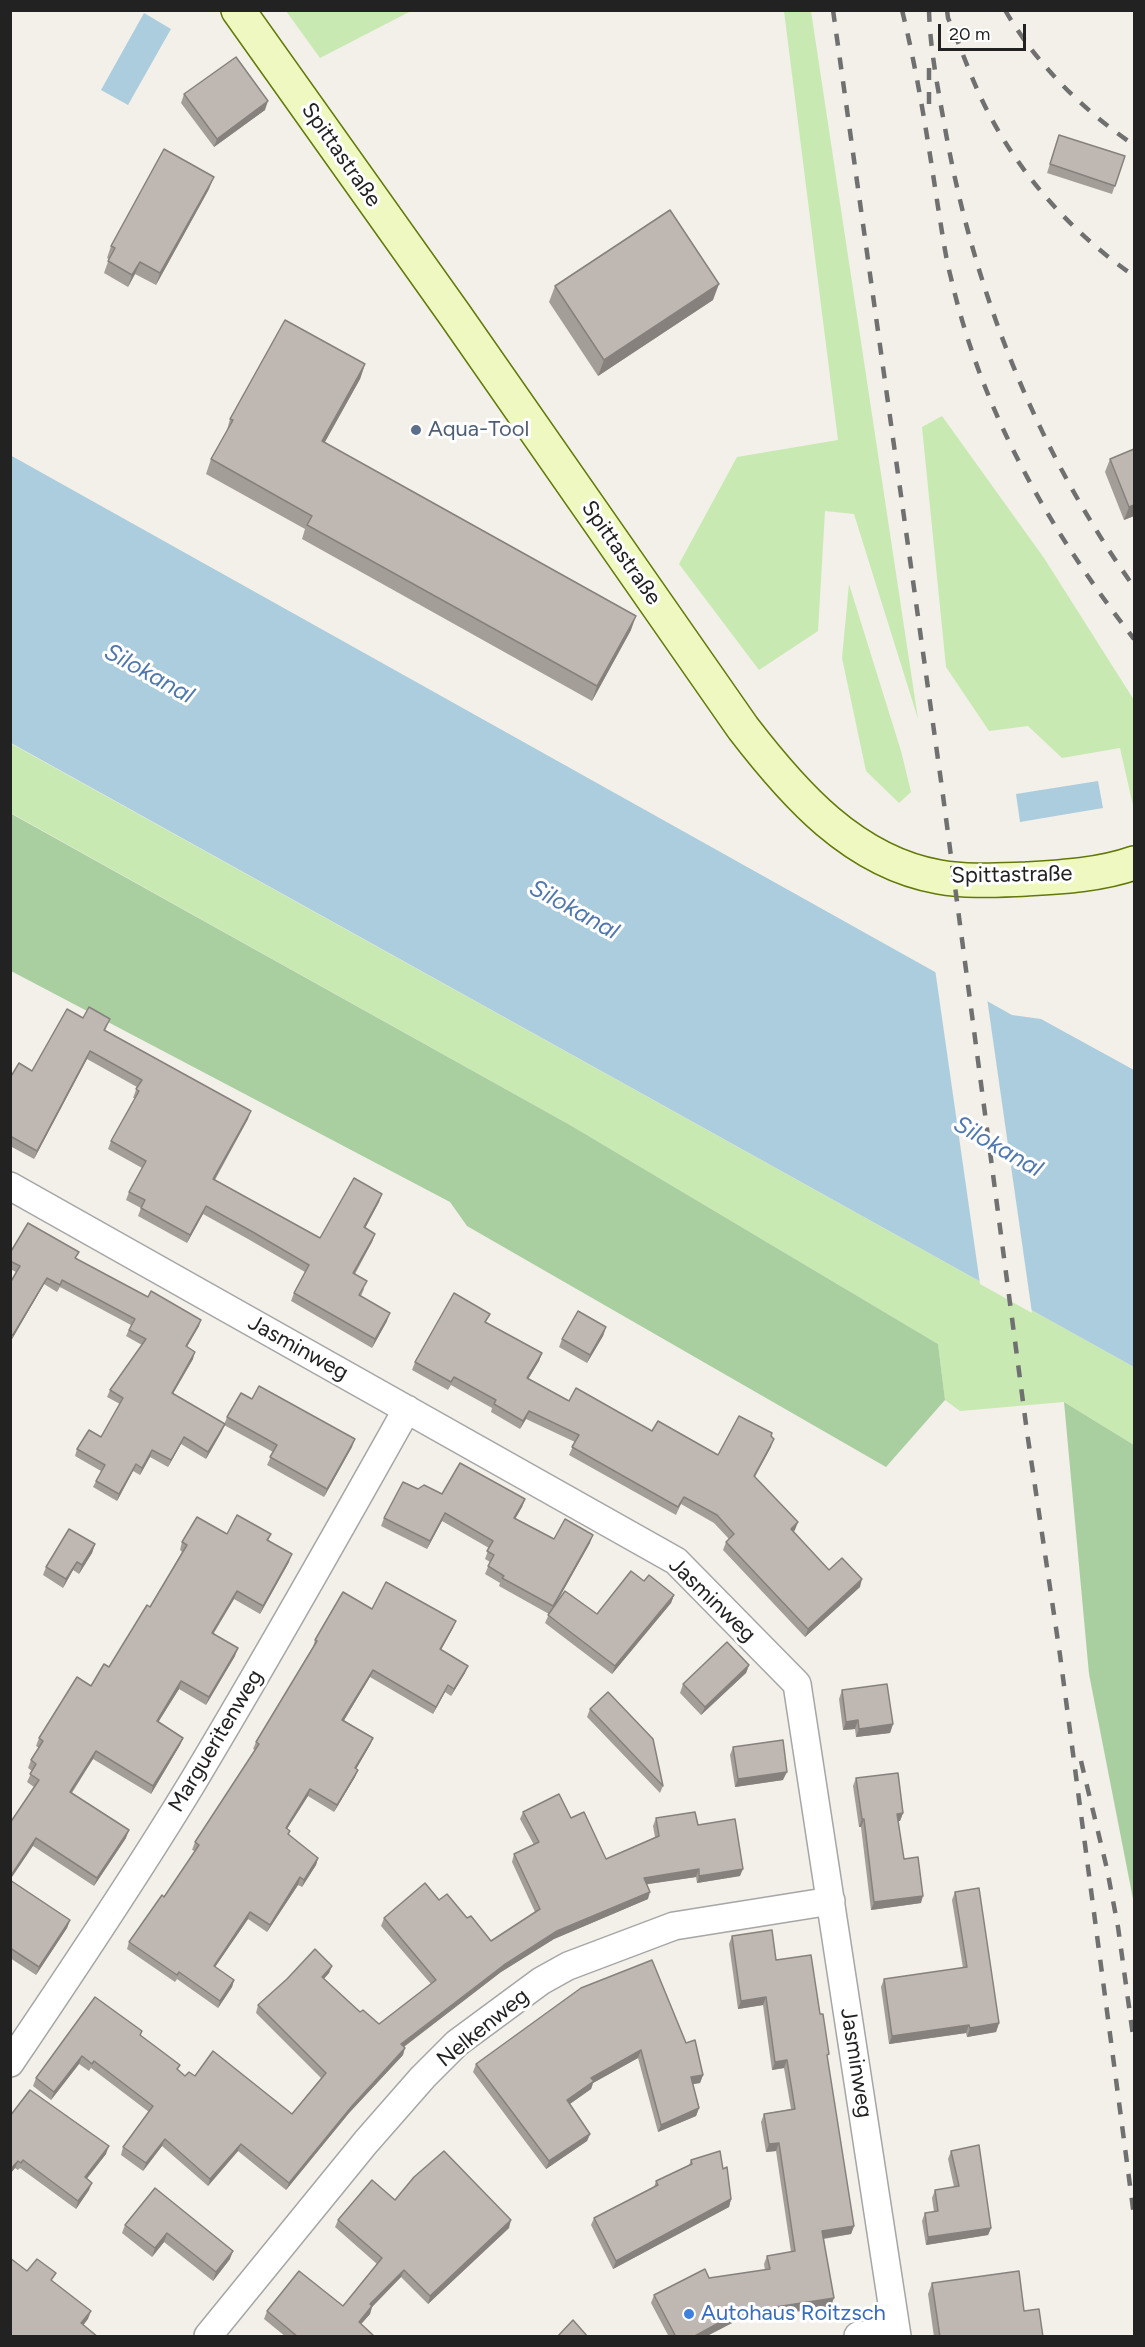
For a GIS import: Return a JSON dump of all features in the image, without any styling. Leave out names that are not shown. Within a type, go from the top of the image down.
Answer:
[{"type":"street","name":"Spittastraße","points":[[238,10],[455,315],[743,728],[772,765],[827,822],[856,844],[898,867],[939,877],[985,880],[1068,877],[1134,863]]},
{"type":"street","name":"Jasminweg","points":[[10,1186],[676,1561],[797,1684],[896,2334]]},
{"type":"street","name":"Margueritenweg","points":[[10,2063],[88,1948],[193,1782],[305,1591],[407,1409]]},
{"type":"street","name":"Nelkenweg","points":[[208,2337],[366,2142],[423,2077],[457,2043],[541,1981],[568,1966],[674,1926],[831,1901]]},
{"type":"street","points":[[858,2337],[896,2334]]},
{"type":"green space","points":[[286,11],[411,11],[320,58]]},
{"type":"green space","points":[[784,11],[811,11],[918,719],[854,514],[825,511],[818,631],[759,670],[679,564],[737,457],[838,440]]},
{"type":"green space","points":[[942,416],[1044,558],[1134,700],[1134,810],[1120,748],[1062,758],[1028,726],[989,731],[946,667],[922,427]]},
{"type":"green space","points":[[849,584],[901,751],[911,792],[899,803],[866,771],[842,658]]},
{"type":"green space","points":[[10,743],[1134,1367],[1134,1445],[1064,1402],[960,1411],[945,1400],[938,1344],[570,1125],[11,813]]},
{"type":"green space","points":[[10,813],[570,1125],[938,1344],[945,1400],[886,1467],[467,1226],[450,1202],[11,971]]},
{"type":"green space","points":[[1064,1402],[1134,1445],[1134,1904],[1089,1674]]},
{"type":"water","points":[[144,13],[171,29],[128,105],[101,90]]},
{"type":"water","name":"Silokanal","points":[[10,455],[1012,1015],[1041,1019],[1134,1070],[1134,1367],[11,743]]},
{"type":"water","points":[[1098,781],[1103,808],[1020,822],[1016,794]]},
{"type":"pier","points":[[935,969],[987,998],[1032,1313],[980,1284]]},
{"type":"building","points":[[236,57],[268,101],[217,139],[184,94]]},
{"type":"building","points":[[1059,135],[1125,156],[1115,186],[1050,164]]},
{"type":"building","points":[[164,149],[214,177],[160,273],[140,262],[132,275],[108,261],[115,248],[111,246]]},
{"type":"building","points":[[670,210],[719,284],[604,360],[555,286]]},
{"type":"building","points":[[285,320],[365,364],[322,441],[636,616],[597,686],[307,525],[312,516],[211,459],[233,420],[230,419]]},
{"type":"building","points":[[1134,449],[1134,505],[1129,507],[1110,459]]},
{"type":"building","points":[[89,1007],[110,1019],[104,1030],[251,1111],[213,1179],[320,1238],[354,1178],[382,1194],[364,1227],[375,1234],[353,1273],[367,1281],[359,1295],[390,1313],[375,1339],[294,1293],[309,1265],[251,1231],[206,1206],[190,1235],[141,1208],[145,1200],[129,1192],[146,1161],[111,1141],[139,1091],[136,1089],[142,1080],[90,1051],[37,1151],[10,1136],[10,1078],[19,1063],[32,1071],[67,1009],[83,1018]]},
{"type":"building","points":[[28,1223],[79,1252],[75,1258],[148,1297],[151,1291],[201,1320],[186,1346],[195,1352],[172,1393],[225,1424],[208,1452],[184,1437],[171,1460],[152,1450],[142,1468],[136,1464],[119,1494],[96,1481],[105,1465],[77,1449],[89,1430],[101,1437],[123,1398],[110,1390],[146,1339],[129,1330],[135,1319],[62,1280],[60,1285],[47,1278],[13,1335],[10,1333],[10,1283],[20,1266],[10,1261],[10,1253]]},
{"type":"building","points":[[454,1293],[490,1314],[485,1322],[542,1353],[527,1378],[569,1401],[576,1388],[652,1431],[658,1421],[718,1455],[739,1416],[772,1433],[771,1436],[774,1439],[754,1476],[798,1522],[791,1529],[829,1570],[842,1558],[862,1579],[808,1629],[726,1542],[734,1534],[717,1515],[684,1497],[678,1507],[572,1447],[579,1435],[529,1411],[523,1421],[494,1404],[496,1400],[454,1377],[451,1382],[415,1362]]},
{"type":"building","points":[[578,1311],[606,1327],[590,1355],[562,1339]]},
{"type":"building","points":[[259,1386],[355,1439],[327,1489],[270,1457],[277,1445],[227,1417],[241,1393],[252,1399]]},
{"type":"building","points":[[460,1463],[525,1499],[514,1518],[554,1539],[565,1519],[593,1535],[553,1606],[502,1578],[504,1576],[488,1566],[494,1555],[487,1551],[493,1541],[445,1513],[430,1541],[384,1518],[403,1482],[418,1489],[424,1485],[442,1494]]},
{"type":"building","points":[[237,1515],[271,1534],[267,1540],[292,1554],[263,1606],[237,1591],[212,1633],[238,1648],[209,1697],[181,1681],[157,1721],[183,1738],[153,1786],[96,1751],[70,1792],[129,1830],[97,1878],[36,1838],[10,1877],[10,1823],[39,1780],[30,1774],[36,1764],[31,1760],[43,1741],[39,1738],[77,1677],[91,1686],[104,1664],[109,1667],[147,1605],[150,1607],[187,1545],[182,1542],[197,1517],[227,1534]]},
{"type":"building","points":[[69,1529],[95,1544],[82,1565],[77,1562],[66,1579],[46,1567]]},
{"type":"building","points":[[631,1571],[644,1581],[649,1575],[674,1595],[615,1666],[548,1615],[565,1591],[597,1614]]},
{"type":"building","points":[[386,1582],[456,1621],[440,1649],[468,1666],[454,1689],[448,1685],[436,1707],[373,1670],[342,1720],[373,1738],[355,1768],[358,1770],[337,1805],[310,1789],[286,1828],[290,1831],[288,1834],[318,1858],[304,1880],[300,1877],[270,1925],[250,1912],[214,1966],[234,1980],[220,2001],[179,1972],[177,1975],[129,1942],[162,1895],[164,1897],[199,1845],[195,1842],[259,1744],[256,1742],[317,1641],[315,1640],[343,1592],[372,1609]]},
{"type":"building","points":[[727,1642],[749,1665],[705,1707],[683,1684]]},
{"type":"building","points":[[887,1684],[893,1724],[859,1729],[858,1720],[846,1722],[842,1690]]},
{"type":"building","points":[[608,1692],[653,1739],[663,1786],[590,1709]]},
{"type":"building","points":[[783,1740],[787,1772],[738,1779],[733,1747]]},
{"type":"building","points":[[898,1773],[903,1813],[897,1814],[904,1859],[918,1857],[923,1896],[874,1902],[864,1819],[862,1819],[856,1778]]},
{"type":"building","points":[[559,1794],[571,1818],[584,1812],[606,1859],[659,1836],[656,1818],[695,1812],[698,1825],[735,1819],[743,1869],[699,1876],[699,1869],[644,1878],[650,1892],[557,1931],[504,1965],[401,2044],[405,2048],[352,2106],[289,2183],[241,2144],[210,2179],[165,2139],[146,2163],[123,2147],[153,2106],[94,2061],[92,2064],[82,2056],[54,2092],[36,2078],[95,1997],[142,2031],[140,2035],[180,2065],[177,2069],[185,2076],[189,2072],[195,2076],[213,2051],[292,2114],[326,2073],[258,2005],[315,1949],[332,1966],[322,1977],[360,2012],[363,2010],[379,2024],[436,1980],[384,1918],[425,1883],[439,1900],[447,1894],[467,1918],[471,1916],[491,1941],[540,1909],[514,1854],[539,1842],[523,1812]]},
{"type":"building","points":[[10,1880],[70,1920],[39,1967],[10,1948]]},
{"type":"building","points":[[979,1888],[999,2023],[892,2036],[884,1979],[967,1967],[955,1892]]},
{"type":"building","points":[[772,1930],[776,1960],[811,1955],[820,2014],[823,2014],[829,2054],[827,2055],[854,2226],[822,2231],[834,2298],[737,2313],[693,2337],[676,2337],[654,2295],[705,2269],[709,2278],[770,2269],[767,2256],[795,2251],[779,2143],[769,2144],[764,2114],[795,2109],[787,2060],[775,2062],[766,1997],[741,2001],[732,1936]]},
{"type":"building","points":[[652,1960],[686,2043],[695,2040],[703,2075],[691,2077],[699,2108],[661,2125],[641,2050],[591,2078],[594,2081],[567,2100],[590,2134],[549,2161],[476,2064],[581,1988]]},
{"type":"building","points":[[30,2090],[109,2146],[85,2177],[92,2183],[78,2201],[23,2160],[21,2163],[18,2161],[10,2170],[10,2116]]},
{"type":"building","points":[[979,2145],[991,2228],[928,2237],[925,2213],[938,2211],[935,2190],[959,2186],[951,2151]]},
{"type":"building","points":[[444,2151],[511,2220],[430,2296],[404,2270],[370,2304],[372,2306],[359,2322],[375,2337],[298,2337],[267,2311],[299,2271],[343,2306],[382,2258],[338,2220],[372,2180],[395,2200],[414,2177]]},
{"type":"building","points":[[720,2151],[723,2169],[727,2167],[731,2199],[616,2261],[594,2218],[658,2185],[656,2181],[692,2164],[691,2160]]},
{"type":"building","points":[[155,2188],[233,2251],[216,2272],[167,2233],[155,2248],[125,2225]]},
{"type":"building","points":[[10,2258],[27,2271],[37,2259],[56,2273],[51,2280],[91,2311],[81,2323],[98,2337],[10,2337]]},
{"type":"building","points":[[1019,2271],[1024,2311],[1039,2309],[1043,2337],[940,2337],[932,2283]]},
{"type":"building","points":[[573,2320],[588,2337],[557,2337]]},
{"type":"railway","points":[[833,10],[942,788],[1134,2216]]},
{"type":"railway","points":[[902,10],[922,108],[949,269],[964,328],[981,376],[1000,423],[1047,513],[1074,556],[1134,639]]},
{"type":"railway","points":[[929,10],[935,69],[957,189],[992,309],[1039,425],[1099,535],[1134,587]]},
{"type":"railway","points":[[947,10],[948,18],[983,103],[1018,161],[1034,183],[1071,224],[1091,243],[1134,276]]},
{"type":"railway","points":[[1005,10],[1031,49],[1062,85],[1079,102],[1134,145]]},
{"type":"railway","points":[[929,68],[929,113]]},
{"type":"railway","points":[[1081,1761],[1107,1869],[1118,1927],[1134,2043]]},
{"type":"place","name":"Aqua-Tool","points":[[416,430]]},
{"type":"place","name":"Autohaus Roitzsch","points":[[689,2314]]}]
